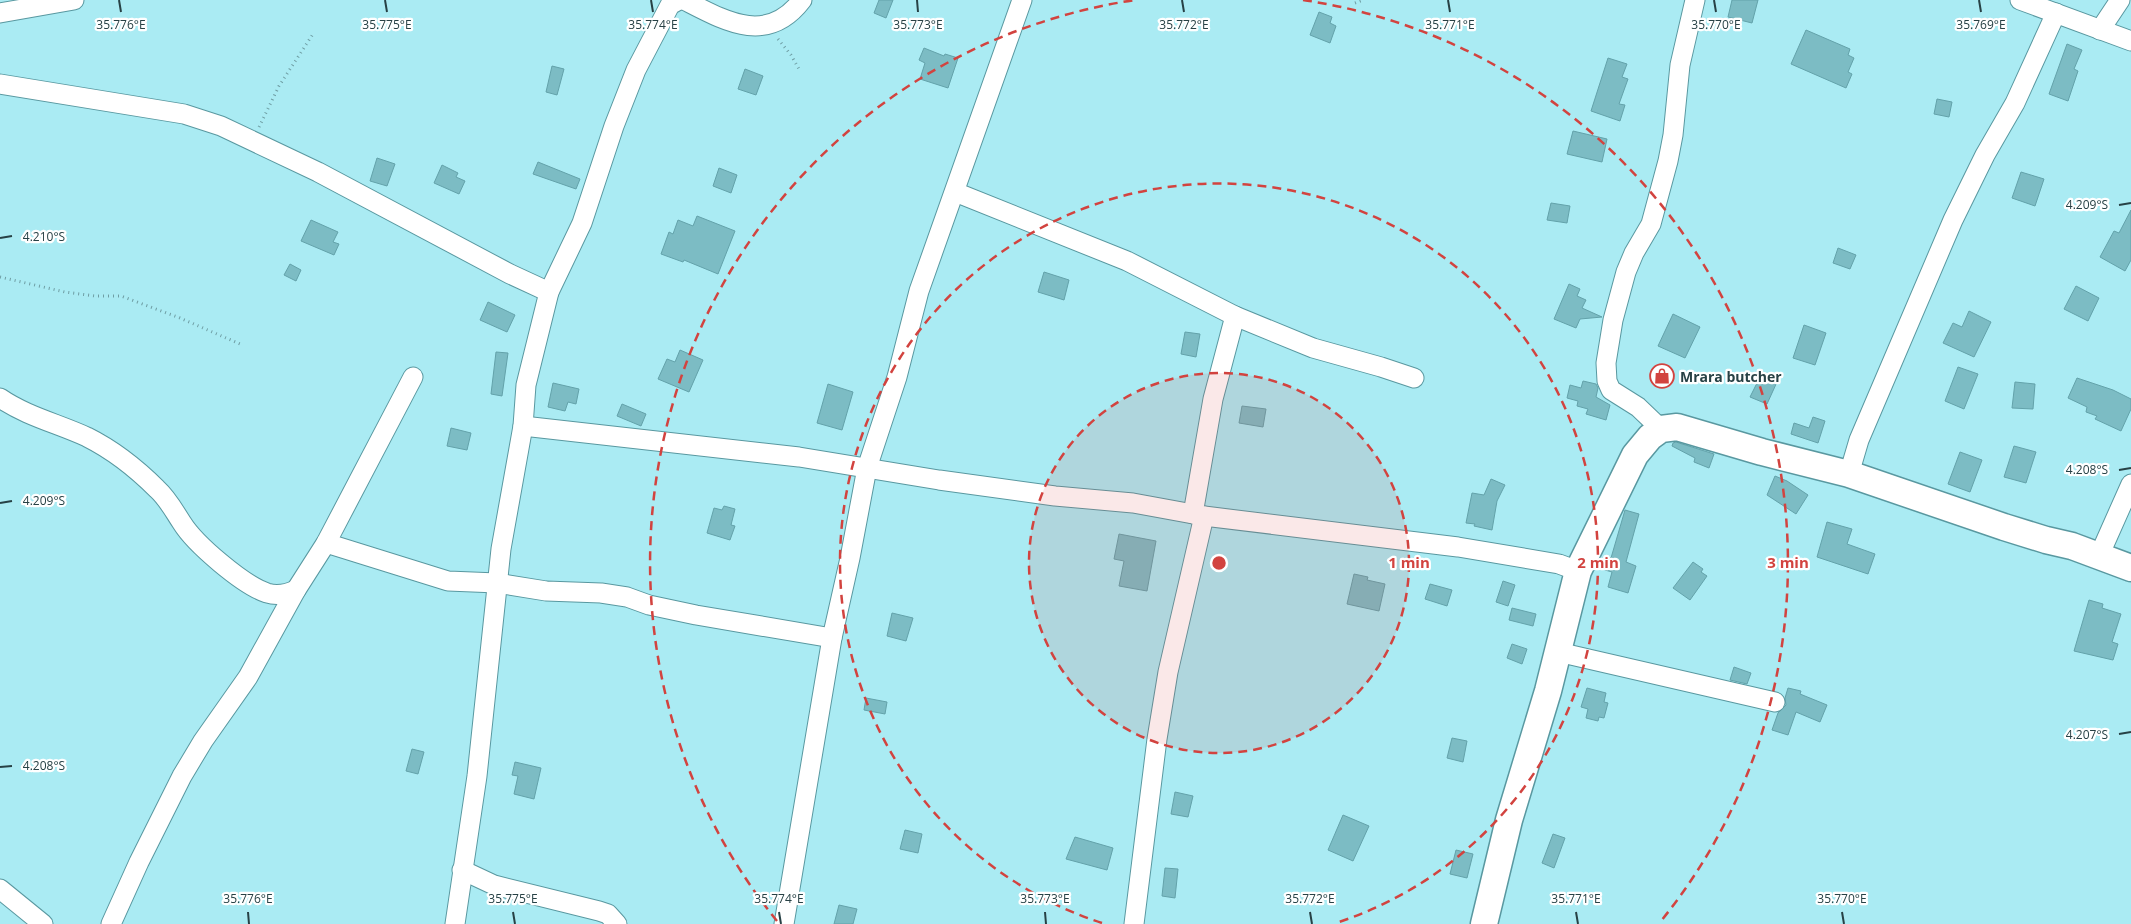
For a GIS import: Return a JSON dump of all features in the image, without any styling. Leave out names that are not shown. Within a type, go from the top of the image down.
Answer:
[{"type":"street","points":[[0,14],[74,0]]},
{"type":"street","points":[[455,924],[478,776],[501,549],[523,426],[526,385],[549,292],[582,223],[614,126],[636,70],[670,5],[679,0]]},
{"type":"street","points":[[684,0],[711,14],[735,23],[764,27],[786,15],[802,0]]},
{"type":"street","points":[[784,924],[832,638],[867,468],[897,377],[919,291],[1022,0]]},
{"type":"street","points":[[1661,428],[1638,407],[1611,390],[1607,381],[1606,363],[1613,320],[1626,272],[1634,253],[1651,224],[1672,145],[1680,65],[1695,0]]},
{"type":"street","points":[[2020,0],[2131,41]]},
{"type":"street","points":[[2100,30],[2120,0]]},
{"type":"street","points":[[1849,474],[1859,440],[1953,220],[1985,155],[2015,102],[2056,13]]},
{"type":"street","points":[[0,84],[184,114],[221,126],[318,172],[510,274],[549,292]]},
{"type":"street","points":[[954,192],[1127,261],[1235,316],[1312,348],[1414,378]]},
{"type":"street","points":[[1134,924],[1157,739],[1198,515],[1213,399],[1235,316]]},
{"type":"street","points":[[111,924],[139,862],[182,776],[203,741],[248,677],[296,590],[326,542],[413,377]]},
{"type":"street","points":[[0,398],[14,406],[86,437],[117,456],[159,491],[175,510],[182,523],[204,548],[232,571],[260,590],[280,594],[296,590]]},
{"type":"street","points":[[523,426],[799,457],[1055,496],[1133,503],[1198,515],[1458,546],[1559,564],[1578,571]]},
{"type":"street","points":[[1484,924],[1509,820],[1545,701],[1578,571],[1635,455],[1650,437],[1661,428],[1677,427],[1762,452],[1849,474],[2012,530],[2072,546],[2131,568]]},
{"type":"street","points":[[2098,556],[2131,484]]},
{"type":"street","points":[[326,542],[448,581],[497,583],[546,591],[601,593],[627,597],[649,605],[696,615],[832,638]]},
{"type":"street","points":[[1558,652],[1775,702]]},
{"type":"street","points":[[462,870],[494,886],[608,914],[616,924]]},
{"type":"street","points":[[0,889],[43,924]]},
{"type":"path","points":[[1355,3],[1363,0]]},
{"type":"path","points":[[764,27],[760,26],[773,34],[799,69]]},
{"type":"path","points":[[253,141],[270,102],[314,34]]},
{"type":"path","points":[[0,277],[65,292],[95,296],[121,296],[240,344]]},
{"type":"building","points":[[879,0],[893,0],[886,18],[874,13]]},
{"type":"building","points":[[1732,0],[1758,0],[1752,23],[1728,17]]},
{"type":"building","points":[[1319,12],[1332,17],[1330,23],[1336,26],[1330,43],[1310,35]]},
{"type":"building","points":[[1806,30],[1850,49],[1848,55],[1854,58],[1848,72],[1852,74],[1846,88],[1791,64]]},
{"type":"building","points":[[2067,44],[2082,50],[2074,69],[2078,71],[2068,101],[2049,94]]},
{"type":"building","points":[[924,48],[944,56],[945,54],[958,58],[948,88],[920,79],[925,63],[919,60]]},
{"type":"building","points":[[1608,58],[1627,64],[1622,77],[1628,79],[1619,104],[1625,105],[1620,121],[1591,111]]},
{"type":"building","points":[[552,66],[564,69],[557,95],[546,92]]},
{"type":"building","points":[[745,69],[763,76],[756,95],[738,89]]},
{"type":"building","points":[[1937,99],[1952,102],[1949,117],[1934,114]]},
{"type":"building","points":[[1573,131],[1607,139],[1602,162],[1567,154]]},
{"type":"building","points":[[377,158],[395,164],[387,186],[370,181]]},
{"type":"building","points":[[538,162],[580,179],[576,189],[533,174]]},
{"type":"building","points":[[442,165],[458,173],[456,177],[465,181],[459,194],[434,183]]},
{"type":"building","points":[[719,168],[737,175],[731,193],[713,186]]},
{"type":"building","points":[[2021,172],[2044,179],[2035,206],[2012,198]]},
{"type":"building","points":[[1551,203],[1570,206],[1567,223],[1547,220]]},
{"type":"building","points":[[2131,210],[2131,260],[2125,271],[2100,257],[2114,231],[2119,233]]},
{"type":"building","points":[[697,216],[735,231],[718,274],[684,260],[683,262],[661,254],[669,232],[673,234],[678,220],[693,226]]},
{"type":"building","points":[[311,220],[338,232],[333,242],[339,244],[334,255],[301,241]]},
{"type":"building","points":[[1838,248],[1856,255],[1850,269],[1833,263]]},
{"type":"building","points":[[290,264],[301,270],[296,281],[284,275]]},
{"type":"building","points":[[1044,272],[1069,280],[1064,300],[1038,292]]},
{"type":"building","points":[[1569,284],[1580,289],[1577,296],[1586,300],[1582,308],[1602,317],[1580,319],[1576,328],[1554,319]]},
{"type":"building","points":[[2076,286],[2099,298],[2088,321],[2064,309]]},
{"type":"building","points":[[488,302],[515,315],[507,332],[480,320]]},
{"type":"building","points":[[1969,311],[1991,322],[1974,357],[1943,343],[1953,323],[1962,327]]},
{"type":"building","points":[[1673,314],[1700,327],[1685,358],[1658,346]]},
{"type":"building","points":[[1804,325],[1826,333],[1815,365],[1793,358]]},
{"type":"building","points":[[1185,332],[1200,334],[1196,357],[1181,354]]},
{"type":"building","points":[[680,350],[703,360],[689,392],[658,379],[667,359],[675,362]]},
{"type":"building","points":[[496,352],[508,353],[502,396],[491,394]]},
{"type":"building","points":[[1958,367],[1978,374],[1964,409],[1945,401]]},
{"type":"building","points":[[1761,375],[1777,382],[1767,404],[1750,397]]},
{"type":"building","points":[[2077,378],[2113,390],[2131,399],[2131,409],[2121,431],[2095,419],[2097,416],[2086,412],[2087,407],[2068,398]]},
{"type":"building","points":[[1583,381],[1596,384],[1598,388],[1596,397],[1610,405],[1606,420],[1586,414],[1588,409],[1577,406],[1578,401],[1567,398],[1570,385],[1581,388]]},
{"type":"building","points":[[2015,382],[2035,384],[2033,409],[2012,408]]},
{"type":"building","points":[[553,383],[579,389],[576,404],[568,402],[565,411],[548,407]]},
{"type":"building","points":[[828,384],[853,392],[842,430],[817,423]]},
{"type":"building","points":[[622,404],[646,414],[641,426],[617,416]]},
{"type":"building","points":[[1242,406],[1266,409],[1263,427],[1239,423]]},
{"type":"building","points":[[1813,417],[1825,421],[1818,443],[1791,434],[1794,423],[1809,428]]},
{"type":"building","points":[[451,428],[471,433],[467,450],[447,446]]},
{"type":"building","points":[[1676,442],[1714,454],[1709,468],[1694,462],[1695,458],[1672,446]]},
{"type":"building","points":[[2014,446],[2036,452],[2026,483],[2004,477]]},
{"type":"building","points":[[1960,452],[1982,460],[1970,492],[1948,484]]},
{"type":"building","points":[[1775,476],[1787,481],[1808,495],[1796,514],[1767,495]]},
{"type":"building","points":[[1491,479],[1505,485],[1497,501],[1492,530],[1466,523],[1472,493],[1484,495]]},
{"type":"building","points":[[724,506],[735,509],[731,525],[735,526],[730,540],[707,533],[714,508],[722,510]]},
{"type":"building","points":[[1625,510],[1639,514],[1626,562],[1636,566],[1628,593],[1608,587],[1612,572],[1605,570],[1609,557],[1611,558]]},
{"type":"building","points":[[1827,522],[1852,529],[1847,544],[1875,554],[1868,574],[1817,557]]},
{"type":"building","points":[[1119,534],[1156,541],[1147,591],[1119,586],[1124,561],[1114,559]]},
{"type":"building","points":[[1693,562],[1703,569],[1701,572],[1707,576],[1690,600],[1673,588]]},
{"type":"building","points":[[1354,574],[1368,577],[1367,580],[1385,584],[1379,611],[1347,604]]},
{"type":"building","points":[[1503,581],[1515,585],[1508,606],[1496,602]]},
{"type":"building","points":[[1430,584],[1452,590],[1447,606],[1425,599]]},
{"type":"building","points":[[2089,600],[2103,604],[2102,608],[2121,614],[2112,642],[2118,644],[2113,660],[2074,651]]},
{"type":"building","points":[[1512,608],[1536,614],[1533,626],[1509,620]]},
{"type":"building","points":[[892,613],[913,618],[906,641],[887,636]]},
{"type":"building","points":[[1512,644],[1527,649],[1522,664],[1507,658]]},
{"type":"building","points":[[1734,667],[1751,673],[1747,684],[1730,680]]},
{"type":"building","points":[[1587,688],[1606,693],[1604,702],[1608,703],[1604,718],[1599,717],[1598,721],[1586,718],[1588,709],[1581,707]]},
{"type":"building","points":[[1788,688],[1801,691],[1800,694],[1827,705],[1820,722],[1796,712],[1788,735],[1772,730],[1778,713],[1786,705],[1785,698]]},
{"type":"building","points":[[866,698],[887,702],[885,714],[864,710]]},
{"type":"building","points":[[1452,738],[1467,741],[1463,762],[1447,758]]},
{"type":"building","points":[[412,749],[424,752],[418,774],[406,771]]},
{"type":"building","points":[[515,762],[541,768],[534,799],[514,794],[518,776],[512,775]]},
{"type":"building","points":[[1175,792],[1193,796],[1188,817],[1171,814]]},
{"type":"building","points":[[1343,815],[1369,826],[1353,861],[1328,850]]},
{"type":"building","points":[[905,830],[922,834],[918,853],[900,849]]},
{"type":"building","points":[[1553,834],[1565,838],[1554,868],[1542,863]]},
{"type":"building","points":[[1075,837],[1113,848],[1107,870],[1066,859]]},
{"type":"building","points":[[1456,850],[1473,854],[1467,878],[1450,874]]},
{"type":"building","points":[[1165,868],[1178,869],[1175,898],[1162,896]]},
{"type":"building","points":[[839,905],[857,909],[853,924],[834,924]]},
{"type":"place","name":"Mrara butcher","points":[[1662,376]]}]
